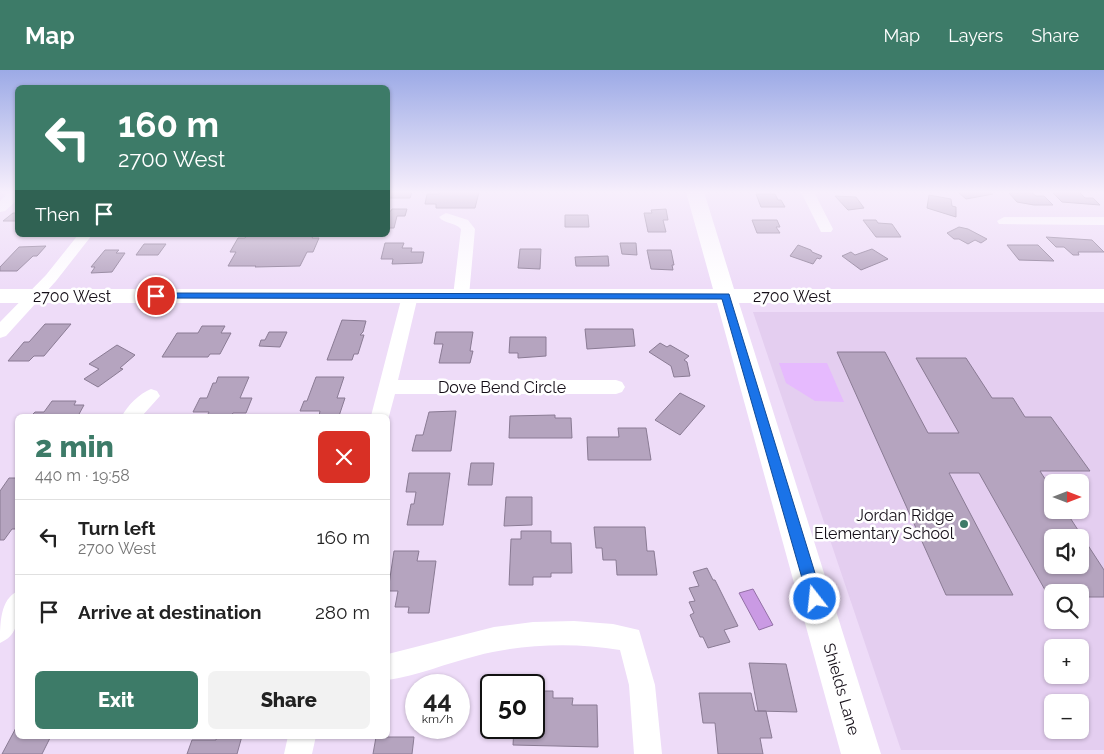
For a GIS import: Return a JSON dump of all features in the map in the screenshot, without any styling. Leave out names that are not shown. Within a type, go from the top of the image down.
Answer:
[{"type":"main road","name":"Shields Lane","points":[[705,224],[861,754]]},
{"type":"main road","name":"2700 West","points":[[0,296],[1104,296]]},
{"type":"street","points":[[461,296],[468,229],[464,224]]},
{"type":"street","points":[[823,224],[826,229]]},
{"type":"street","points":[[0,332],[35,296],[83,237]]},
{"type":"street","points":[[381,414],[410,296]]},
{"type":"street","name":"Dove Bend Circle","points":[[388,388],[616,388]]},
{"type":"street","points":[[134,414],[152,396]]},
{"type":"street","points":[[0,631],[15,607]]},
{"type":"street","points":[[390,666],[504,638],[529,635],[607,634],[630,639],[642,685],[648,754]]},
{"type":"street","points":[[298,754],[301,739]]},
{"type":"shaded area","name":"Jordan Ridge Elementary School","points":[[753,312],[1104,312],[1104,750],[901,750]]},
{"type":"shaded area","points":[[779,363],[827,363],[844,402],[815,401],[786,383]]},
{"type":"shaded area","points":[[753,589],[773,625],[759,630],[739,593]]},
{"type":"building","points":[[390,224],[395,224],[394,228],[390,228]]},
{"type":"building","points":[[565,224],[589,224],[589,227],[565,227]]},
{"type":"building","points":[[646,224],[664,224],[666,232],[648,232]]},
{"type":"building","points":[[754,224],[779,224],[780,227],[776,227],[780,233],[757,233]]},
{"type":"building","points":[[866,224],[892,224],[901,237],[876,237]]},
{"type":"building","points":[[959,227],[968,229],[987,239],[981,243],[975,240],[968,244],[959,239],[954,239],[947,233]]},
{"type":"building","points":[[1046,237],[1092,240],[1104,252],[1078,252],[1079,255],[1073,255],[1064,247],[1056,247]]},
{"type":"building","points":[[238,238],[319,238],[313,252],[307,252],[300,266],[228,266],[236,252],[230,252]]},
{"type":"building","points":[[385,243],[404,243],[402,248],[412,248],[411,252],[424,252],[422,263],[392,264],[393,259],[381,259]]},
{"type":"building","points":[[620,243],[636,243],[637,255],[622,254]]},
{"type":"building","points":[[144,244],[166,244],[158,255],[136,255]]},
{"type":"building","points":[[798,245],[822,256],[820,259],[817,258],[813,264],[790,256]]},
{"type":"building","points":[[1007,245],[1038,245],[1054,261],[1019,260]]},
{"type":"building","points":[[46,246],[37,256],[33,256],[17,271],[0,271],[0,267],[19,247]]},
{"type":"building","points":[[520,249],[541,249],[540,269],[518,268]]},
{"type":"building","points":[[872,249],[888,259],[861,270],[842,256],[851,252],[855,255]]},
{"type":"building","points":[[105,250],[119,250],[116,253],[125,253],[112,272],[91,273],[95,267],[91,267]]},
{"type":"building","points":[[647,250],[671,250],[673,270],[651,269]]},
{"type":"building","points":[[608,256],[609,266],[576,266],[575,257]]},
{"type":"building","points":[[342,320],[366,321],[363,332],[360,335],[364,335],[358,354],[354,354],[352,360],[327,360]]},
{"type":"building","points":[[45,324],[71,324],[44,356],[34,356],[29,361],[8,361],[24,342],[29,342]]},
{"type":"building","points":[[202,326],[225,326],[221,333],[231,333],[220,354],[210,354],[208,357],[162,357],[177,333],[198,333]]},
{"type":"building","points":[[585,329],[633,329],[635,346],[587,349]]},
{"type":"building","points":[[269,332],[287,332],[280,347],[259,346],[261,340],[265,340]]},
{"type":"building","points":[[436,332],[473,332],[470,351],[473,351],[470,363],[439,363],[443,344],[434,344]]},
{"type":"building","points":[[510,337],[546,337],[546,356],[518,358],[518,353],[509,353]]},
{"type":"building","points":[[660,343],[667,347],[670,345],[689,356],[684,360],[687,362],[690,376],[674,377],[671,366],[649,352]]},
{"type":"building","points":[[117,345],[135,355],[120,368],[123,369],[98,387],[84,379],[99,369],[89,364]]},
{"type":"building","points":[[837,352],[885,352],[928,433],[959,433],[916,358],[966,358],[992,398],[1013,398],[1025,417],[1051,417],[1090,471],[1040,471],[1044,477],[1044,519],[1071,519],[1077,529],[1044,529],[1044,574],[1089,574],[1089,547],[1104,570],[1104,597],[1089,597],[1089,584],[1044,584],[1044,588],[979,473],[949,473],[1013,595],[946,595]]},
{"type":"building","points":[[218,377],[249,377],[240,398],[252,398],[246,413],[208,414],[209,412],[193,412],[200,398],[207,398],[213,383],[216,383]]},
{"type":"building","points":[[316,377],[344,377],[337,398],[345,398],[340,414],[319,414],[320,411],[300,411],[304,401],[307,401]]},
{"type":"building","points":[[680,393],[705,406],[680,435],[655,420]]},
{"type":"building","points":[[52,401],[76,401],[74,405],[84,405],[79,414],[33,414],[35,412],[44,412]]},
{"type":"building","points":[[456,411],[451,451],[412,451],[416,435],[423,435],[429,412]]},
{"type":"building","points":[[555,415],[555,418],[571,418],[572,438],[509,438],[510,416]]},
{"type":"building","points":[[618,428],[646,428],[651,460],[588,460],[587,437],[619,437]]},
{"type":"building","points":[[471,463],[494,463],[492,485],[468,485]]},
{"type":"building","points":[[409,473],[450,473],[443,525],[407,525],[411,504],[414,504],[416,492],[406,492]]},
{"type":"building","points":[[9,478],[15,478],[15,529],[12,529],[4,540],[0,540],[0,491]]},
{"type":"building","points":[[506,497],[532,497],[532,525],[504,526]]},
{"type":"building","points":[[594,527],[645,527],[647,551],[654,551],[657,575],[617,575],[616,560],[603,560],[602,548],[596,548]]},
{"type":"building","points":[[521,531],[551,531],[551,543],[571,543],[572,573],[551,573],[551,577],[533,577],[533,585],[509,585],[511,539],[521,539]]},
{"type":"building","points":[[394,551],[419,551],[417,561],[436,561],[429,613],[408,613],[409,607],[395,607],[398,591],[390,591]]},
{"type":"building","points":[[707,568],[738,626],[724,630],[730,642],[708,648],[703,637],[700,637],[690,615],[694,613],[689,602],[695,601],[689,588],[699,586],[693,572]]},
{"type":"building","points":[[749,663],[786,664],[797,712],[758,711]]},
{"type":"building","points":[[545,691],[553,691],[553,698],[573,698],[572,705],[597,705],[598,747],[513,745],[513,739],[545,739]]},
{"type":"building","points":[[699,693],[751,693],[755,711],[766,711],[772,738],[760,738],[763,754],[718,754],[715,723],[703,723]]},
{"type":"building","points":[[15,730],[15,739],[50,739],[42,754],[2,754]]},
{"type":"building","points":[[405,737],[405,739],[414,739],[412,754],[373,754],[376,739]]},
{"type":"building","points":[[241,739],[237,754],[187,754],[192,740]]},
{"type":"place","name":"Jordan Ridge Elementary School","points":[[964,524]]},
{"type":"route","points":[[156,296],[726,296],[815,599]]}]
